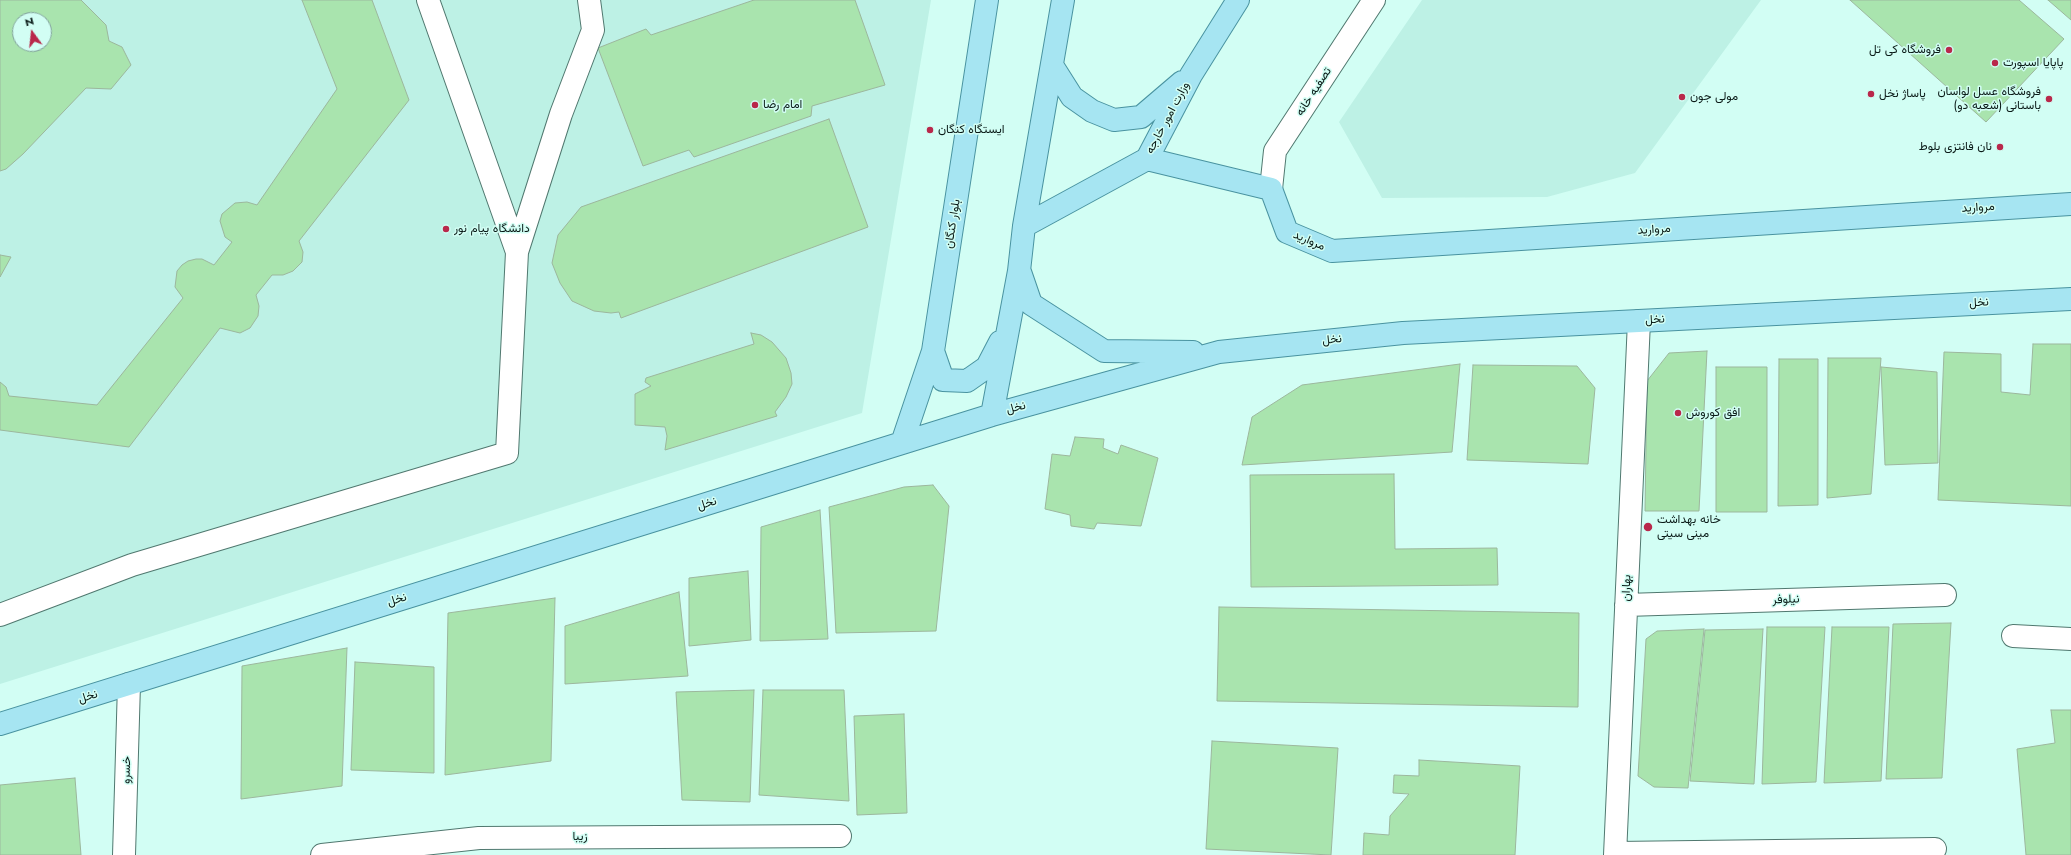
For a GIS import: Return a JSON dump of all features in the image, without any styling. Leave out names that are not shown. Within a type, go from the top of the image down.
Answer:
[{"type":"main road","name":"بلوار کنگان","points":[[902,443],[934,351],[987,0]]},
{"type":"main road","points":[[992,415],[1019,271],[1024,226],[1063,0]]},
{"type":"main road","name":"وزارت امور خارجه","points":[[1024,226],[1146,159],[1190,75],[1238,0]]},
{"type":"main road","points":[[1052,67],[1072,97],[1092,111],[1114,120],[1141,117],[1190,75]]},
{"type":"main road","points":[[1146,159],[1271,189]]},
{"type":"main road","name":"مروارید","points":[[1271,189],[1287,232],[1332,251],[2026,205],[2071,204]]},
{"type":"main road","points":[[1019,271],[1031,304],[1104,351],[1219,352]]},
{"type":"main road","name":"نخل","points":[[0,724],[992,415],[1219,352],[1403,333],[2071,299]]},
{"type":"main road","points":[[934,351],[943,380],[967,382],[987,367],[1008,328]]},
{"type":"street","points":[[428,0],[517,252]]},
{"type":"street","points":[[0,615],[132,565],[507,453],[517,252],[561,114],[593,30],[588,0]]},
{"type":"street","name":"تصفیه خانه","points":[[1271,189],[1275,150],[1374,0]]},
{"type":"street","name":"بهاران","points":[[1616,854],[1638,321]]},
{"type":"street","name":"نیلوفر","points":[[1626,605],[1946,595]]},
{"type":"street","points":[[2013,636],[2071,639]]},
{"type":"street","name":"خسرو","points":[[124,855],[129,684]]},
{"type":"street","name":"زیبا","points":[[322,855],[479,838],[840,836]]},
{"type":"street","points":[[1616,854],[1935,849]]},
{"type":"shaded area","name":"دانشگاه پیام نور","points":[[0,0],[931,0],[862,413],[0,684]]},
{"type":"shaded area","points":[[1422,0],[1761,0],[1635,173],[1547,197],[1382,198],[1339,122]]},
{"type":"building","points":[[0,0],[81,0],[106,25],[109,41],[122,47],[131,65],[111,89],[86,88],[23,154],[6,169],[0,171]]},
{"type":"building","points":[[302,0],[372,0],[409,100],[299,241],[303,252],[302,262],[293,271],[283,275],[272,275],[256,295],[259,306],[258,316],[250,328],[240,333],[220,328],[129,447],[0,430],[0,382],[6,387],[9,396],[97,405],[183,298],[175,287],[177,271],[188,261],[196,259],[202,259],[214,265],[232,242],[225,237],[220,221],[222,214],[235,203],[247,202],[257,205],[337,89]]},
{"type":"building","points":[[754,0],[855,0],[885,85],[812,106],[811,116],[694,157],[689,150],[643,166],[598,48],[646,29],[651,35]]},
{"type":"building","points":[[1850,0],[2019,0],[2064,39],[1986,122]]},
{"type":"building","points":[[2048,0],[2071,0],[2071,20]]},
{"type":"building","points":[[829,119],[868,227],[621,318],[619,312],[611,313],[594,311],[572,301],[560,283],[552,263],[558,235],[581,207]]},
{"type":"building","points":[[0,255],[11,257],[0,277]]},
{"type":"building","points":[[751,333],[761,335],[772,342],[786,358],[791,373],[792,384],[786,397],[775,412],[777,416],[665,450],[667,436],[665,427],[635,425],[635,394],[651,386],[645,382],[646,378],[754,344]]},
{"type":"building","points":[[2033,344],[2071,344],[2071,506],[1938,500],[1944,352],[2001,354],[2001,392],[2030,395]]},
{"type":"building","points":[[1707,351],[1699,511],[1645,511],[1647,381],[1669,353]]},
{"type":"building","points":[[1828,358],[1881,358],[1871,494],[1827,498]]},
{"type":"building","points":[[1779,359],[1818,359],[1818,505],[1778,506]]},
{"type":"building","points":[[1460,364],[1452,452],[1242,465],[1252,417],[1302,385]]},
{"type":"building","points":[[1473,365],[1577,366],[1595,388],[1588,464],[1467,460]]},
{"type":"building","points":[[1716,367],[1767,367],[1767,512],[1716,512]]},
{"type":"building","points":[[1881,367],[1937,372],[1938,463],[1885,465]]},
{"type":"building","points":[[1075,437],[1104,439],[1103,448],[1118,454],[1121,445],[1158,458],[1141,526],[1097,523],[1094,529],[1071,526],[1070,515],[1045,509],[1052,454],[1070,456]]},
{"type":"building","points":[[1394,474],[1395,549],[1497,548],[1498,585],[1251,587],[1250,475]]},
{"type":"building","points":[[933,485],[949,506],[936,631],[836,633],[829,507],[904,487]]},
{"type":"building","points":[[820,510],[828,639],[760,641],[761,527]]},
{"type":"building","points":[[748,571],[751,640],[689,646],[689,578]]},
{"type":"building","points":[[679,592],[688,676],[565,684],[565,626]]},
{"type":"building","points":[[555,598],[551,761],[445,775],[448,613]]},
{"type":"building","points":[[1219,607],[1579,613],[1578,707],[1217,701]]},
{"type":"building","points":[[1951,623],[1942,778],[1886,779],[1893,624]]},
{"type":"building","points":[[1767,627],[1825,627],[1816,782],[1762,784]]},
{"type":"building","points":[[1832,627],[1889,627],[1881,781],[1824,783]]},
{"type":"building","points":[[1704,629],[1688,788],[1654,787],[1638,776],[1646,639],[1657,631]]},
{"type":"building","points":[[1763,629],[1754,784],[1690,781],[1705,630]]},
{"type":"building","points":[[347,648],[342,786],[241,799],[242,666]]},
{"type":"building","points":[[355,662],[434,667],[434,773],[351,770]]},
{"type":"building","points":[[754,690],[750,802],[682,800],[676,692]]},
{"type":"building","points":[[763,690],[844,690],[849,801],[759,795]]},
{"type":"building","points":[[2051,710],[2071,710],[2071,855],[2026,855],[2017,749],[2055,743]]},
{"type":"building","points":[[904,714],[907,813],[857,815],[854,716]]},
{"type":"building","points":[[1212,741],[1338,748],[1331,855],[1206,849]]},
{"type":"building","points":[[1419,760],[1520,766],[1515,855],[1363,855],[1364,833],[1389,835],[1390,816],[1409,794],[1393,793],[1394,775],[1419,776]]},
{"type":"building","points":[[75,778],[81,855],[0,855],[0,785]]},
{"type":"place","name":"فروشگاه کی تل","points":[[1949,50]]},
{"type":"place","name":"پاپایا اسپورت","points":[[1995,63]]},
{"type":"place","name":"پاساژ نخل","points":[[1871,94]]},
{"type":"place","name":"مولی جون","points":[[1682,97]]},
{"type":"place","name":"فروشگاه عسل لواسان باستانی (شعبه دو)","points":[[2049,99]]},
{"type":"place","name":"امام رضا","points":[[755,105]]},
{"type":"place","name":"ایستگاه کنگان","points":[[930,130]]},
{"type":"place","name":"نان فانتزی بلوط","points":[[2000,147]]},
{"type":"place","name":"دانشگاه پیام نور","points":[[446,229]]},
{"type":"place","name":"افق کوروش","points":[[1678,413]]},
{"type":"place","name":"خانه بهداشت مینی سیتی","points":[[1648,527]]}]
